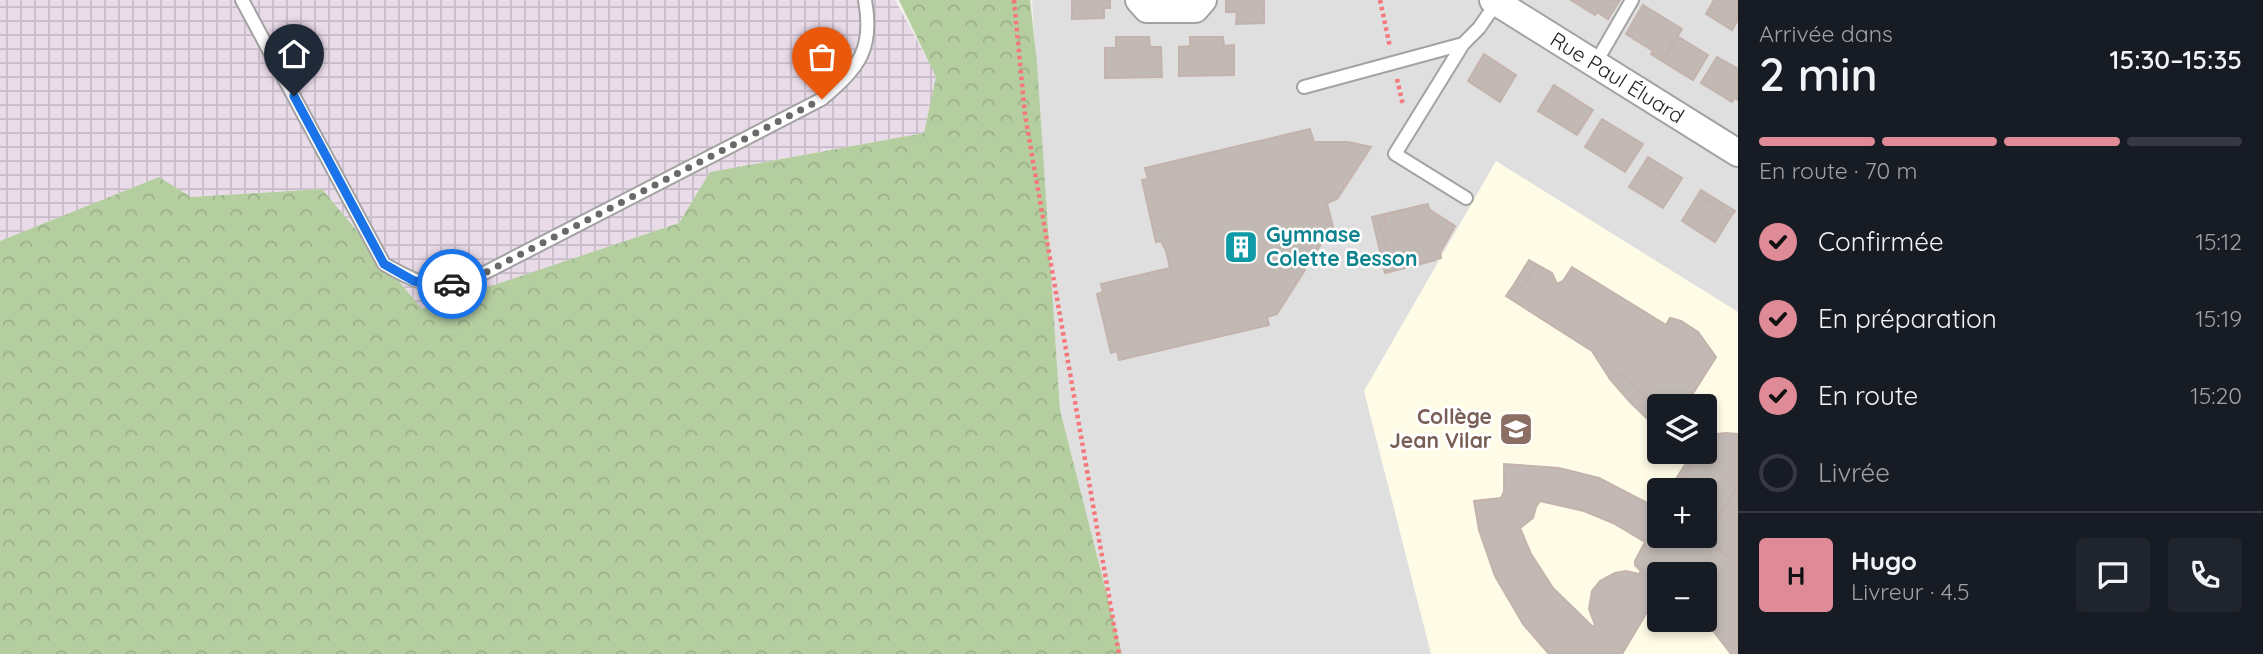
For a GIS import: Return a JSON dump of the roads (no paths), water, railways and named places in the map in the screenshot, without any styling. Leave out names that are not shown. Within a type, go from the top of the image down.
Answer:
[{"type":"street","points":[[1139,0],[1147,9],[1195,9],[1203,0]]},
{"type":"street","name":"Rue Paul Éluard","points":[[1495,1],[1738,153]]},
{"type":"lane","points":[[242,0],[384,264],[414,281],[434,285],[465,283],[822,99],[848,77],[863,54],[869,25],[865,0]]},
{"type":"lane","points":[[1595,64],[1632,0]]},
{"type":"lane","points":[[1466,198],[1395,154],[1463,44],[1479,28],[1495,1]]},
{"type":"lane","points":[[1304,87],[1463,44]]},
{"type":"place","name":"Gymnase Colette Besson","points":[[1241,247]]},
{"type":"place","name":"Collège Jean Vilar","points":[[1516,429]]}]
